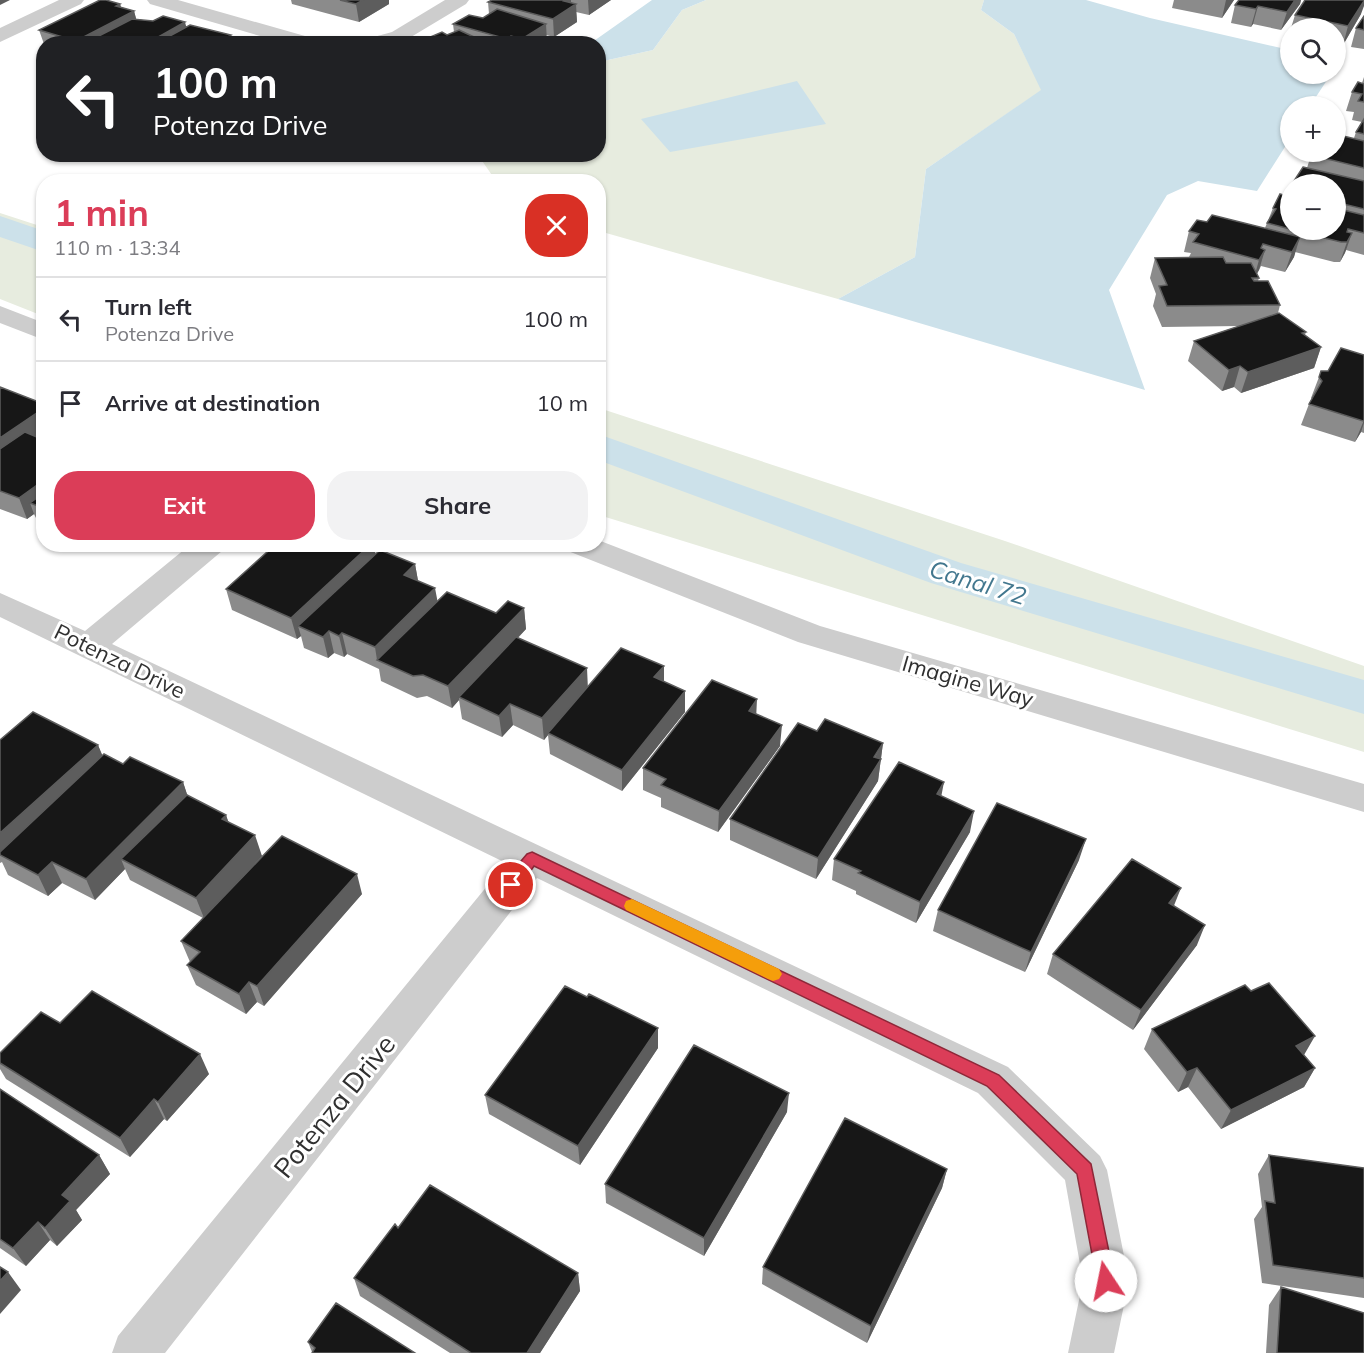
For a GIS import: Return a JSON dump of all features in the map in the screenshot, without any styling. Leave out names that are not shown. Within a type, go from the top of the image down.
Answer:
[{"type":"street","points":[[0,36],[74,0]]},
{"type":"street","points":[[157,0],[284,36]]},
{"type":"street","points":[[399,36],[459,0]]},
{"type":"street","points":[[0,314],[36,329]]},
{"type":"street","points":[[89,646],[201,552]]},
{"type":"street","name":"Imagine Way","points":[[599,552],[809,634],[1364,798]]},
{"type":"street","name":"Potenza Drive","points":[[0,604],[993,1080],[1085,1170],[1106,1281],[1091,1353]]},
{"type":"street","name":"Potenza Drive","points":[[135,1353],[532,858]]},
{"type":"shaded area","points":[[706,0],[984,0],[981,10],[1014,34],[1042,90],[926,169],[915,257],[838,299],[606,233],[606,174],[491,174],[483,162],[606,162],[606,60],[653,50],[682,10]]},
{"type":"shaded area","points":[[0,213],[36,225],[36,313],[0,299]]},
{"type":"shaded area","points":[[606,410],[1005,541],[1364,666],[1364,752],[606,517]]},
{"type":"water","points":[[652,0],[706,0],[682,10],[653,50],[606,60],[606,36],[601,36]]},
{"type":"water","points":[[984,0],[1086,0],[1150,18],[1280,48],[1280,84],[1324,84],[1317,96],[1280,96],[1280,155],[1257,191],[1198,181],[1167,195],[1109,290],[1145,390],[838,299],[915,257],[926,169],[1041,90],[1014,34],[981,10]]},
{"type":"water","points":[[797,81],[826,124],[670,152],[641,119]]},
{"type":"building","points":[[100,0],[120,4],[116,6],[134,11],[86,36],[59,36],[39,30]]},
{"type":"building","points":[[340,0],[363,0],[356,4]]},
{"type":"building","points":[[492,0],[566,0],[564,1],[576,4],[553,19],[488,2]]},
{"type":"building","points":[[1239,0],[1295,0],[1287,12],[1258,6],[1256,9],[1235,5]]},
{"type":"building","points":[[1305,0],[1364,0],[1348,26],[1346,26],[1346,18],[1309,18],[1295,15]]},
{"type":"building","points":[[497,9],[546,24],[527,36],[496,36],[453,24],[469,15],[483,18]]},
{"type":"building","points":[[163,16],[185,22],[160,36],[99,36],[132,19],[153,21]]},
{"type":"building","points":[[1364,16],[1364,30],[1356,28]]},
{"type":"building","points":[[190,25],[231,35],[229,36],[170,36]]},
{"type":"building","points":[[459,30],[472,36],[433,36],[442,32],[447,35]]},
{"type":"building","points":[[1358,82],[1364,84],[1364,102],[1358,101],[1362,94],[1352,92]]},
{"type":"building","points":[[1364,119],[1364,134],[1356,132]]},
{"type":"building","points":[[1346,137],[1364,141],[1364,168],[1340,162],[1346,162]]},
{"type":"building","points":[[1303,167],[1334,174],[1298,174]]},
{"type":"building","points":[[1346,177],[1364,181],[1364,209],[1346,205]]},
{"type":"building","points":[[1280,194],[1280,226],[1267,223],[1276,209],[1273,208]]},
{"type":"building","points":[[1346,211],[1364,215],[1364,233],[1348,229],[1347,232],[1352,233],[1347,242],[1333,240],[1346,240]]},
{"type":"building","points":[[1212,215],[1280,232],[1280,240],[1298,240],[1292,252],[1263,244],[1261,248],[1265,250],[1259,260],[1193,242],[1199,234],[1189,231],[1197,220],[1207,222]]},
{"type":"building","points":[[1223,257],[1226,263],[1251,263],[1259,278],[1252,278],[1254,281],[1268,281],[1280,305],[1167,306],[1159,286],[1167,285],[1155,258]]},
{"type":"building","points":[[1279,313],[1306,332],[1302,333],[1321,347],[1248,372],[1240,366],[1229,370],[1194,341]]},
{"type":"building","points":[[1341,348],[1364,355],[1363,421],[1309,404],[1322,381],[1319,377],[1321,371],[1328,371]]},
{"type":"building","points":[[0,387],[36,401],[36,413],[0,438]]},
{"type":"building","points":[[25,432],[36,437],[36,486],[19,498],[0,491],[0,449]]},
{"type":"building","points":[[267,552],[362,552],[291,618],[226,589]]},
{"type":"building","points":[[378,552],[385,552],[415,564],[404,575],[435,588],[375,647],[342,633],[339,636],[329,631],[323,637],[298,626]]},
{"type":"building","points":[[447,592],[496,613],[508,601],[524,608],[448,686],[423,675],[413,676],[377,660]]},
{"type":"building","points":[[516,637],[587,668],[542,718],[510,704],[499,716],[459,697]]},
{"type":"building","points":[[621,648],[664,666],[654,677],[685,691],[622,770],[548,733]]},
{"type":"building","points":[[712,680],[757,699],[749,711],[782,725],[719,811],[661,785],[666,779],[643,768]]},
{"type":"building","points":[[33,712],[98,745],[0,833],[0,740]]},
{"type":"building","points":[[825,719],[883,743],[874,757],[881,759],[818,858],[730,819],[798,723],[817,731]]},
{"type":"building","points":[[104,754],[123,764],[130,757],[183,782],[86,879],[52,862],[38,875],[0,855],[0,852]]},
{"type":"building","points":[[899,762],[944,782],[937,794],[974,811],[920,902],[834,859]]},
{"type":"building","points":[[187,795],[226,815],[222,819],[255,835],[196,898],[121,859]]},
{"type":"building","points":[[997,803],[1086,839],[1031,952],[938,910]]},
{"type":"building","points":[[282,836],[357,874],[257,986],[249,982],[239,994],[187,965],[200,952],[181,941]]},
{"type":"building","points":[[1132,859],[1181,888],[1169,903],[1205,925],[1141,1010],[1053,954]]},
{"type":"building","points":[[1269,983],[1315,1036],[1296,1046],[1315,1068],[1231,1110],[1197,1068],[1187,1072],[1152,1029],[1245,985],[1251,991]]},
{"type":"building","points":[[565,986],[587,997],[589,994],[658,1028],[578,1146],[485,1095]]},
{"type":"building","points":[[92,991],[200,1054],[158,1102],[154,1099],[120,1138],[0,1063],[0,1053],[41,1012],[60,1023]]},
{"type":"building","points":[[694,1045],[789,1093],[704,1238],[605,1184]]},
{"type":"building","points":[[0,1089],[99,1155],[62,1195],[70,1201],[45,1228],[38,1222],[13,1248],[0,1239]]},
{"type":"building","points":[[845,1118],[947,1169],[871,1326],[763,1267]]},
{"type":"building","points":[[1269,1155],[1364,1168],[1364,1278],[1273,1265],[1265,1201],[1275,1203]]},
{"type":"building","points":[[430,1185],[578,1273],[527,1353],[471,1353],[354,1278],[395,1224],[398,1228]]},
{"type":"building","points":[[0,1267],[8,1272],[0,1281]]},
{"type":"building","points":[[1281,1287],[1364,1313],[1364,1353],[1277,1353]]},
{"type":"building","points":[[336,1303],[415,1353],[312,1353],[315,1348],[308,1342]]},
{"type":"waterway","name":"Canal 72","points":[[0,226],[36,239]]},
{"type":"waterway","name":"Canal 72","points":[[606,449],[946,573],[1364,697]]},
{"type":"slow traffic","points":[[632,906],[773,974]]},
{"type":"route","points":[[511,885],[532,858],[993,1080],[1085,1170],[1106,1281]]}]
